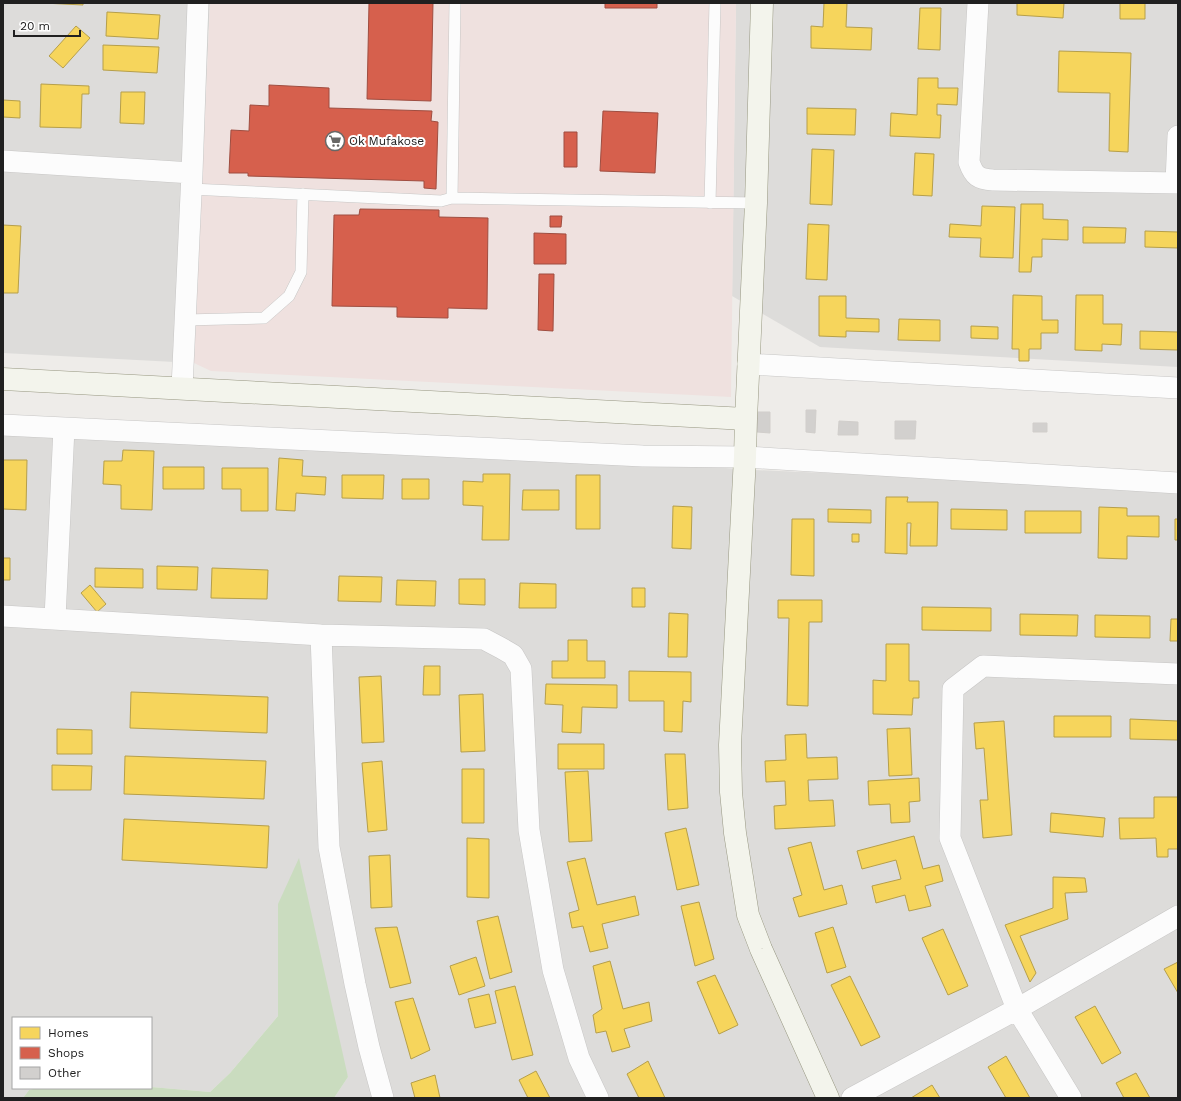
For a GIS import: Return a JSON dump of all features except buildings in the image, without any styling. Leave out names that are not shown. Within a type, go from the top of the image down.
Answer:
[{"type":"street","points":[[182,388],[192,181],[198,3]]},
{"type":"street","points":[[762,3],[756,203],[730,745],[731,792],[735,833],[748,915],[761,949],[828,1098]]},
{"type":"street","points":[[978,3],[969,162],[973,173],[983,180],[1177,183],[1178,136]]},
{"type":"street","points":[[3,162],[192,181]]},
{"type":"street","points":[[748,364],[1178,388]]},
{"type":"street","points":[[3,379],[746,419]]},
{"type":"street","points":[[3,425],[643,456],[745,457],[1178,483]]},
{"type":"street","points":[[55,618],[64,428]]},
{"type":"street","points":[[3,616],[55,618],[321,636],[484,640],[513,655],[521,669],[529,830],[554,970],[579,1058],[598,1098]]},
{"type":"street","points":[[321,636],[329,847],[356,991],[383,1098]]},
{"type":"street","points":[[1071,1098],[1017,1009],[950,838],[953,689],[983,666],[1178,674]]},
{"type":"street","points":[[852,1098],[1017,1009],[1178,916]]},
{"type":"lane","points":[[452,198],[455,3]]},
{"type":"lane","points":[[710,203],[715,3]]},
{"type":"lane","points":[[192,181],[302,194],[441,201],[452,198],[756,203]]},
{"type":"lane","points":[[185,320],[264,318],[289,296],[301,272],[302,194]]},
{"type":"shaded area","points":[[3,3],[210,3],[194,363],[3,353]]},
{"type":"shaded area","points":[[210,3],[736,3],[731,397],[211,371],[194,363]]},
{"type":"shaded area","points":[[736,3],[1178,3],[1178,367],[820,347],[732,296]]},
{"type":"shaded area","points":[[3,417],[754,470],[1178,488],[1178,1098],[334,1098],[348,1077],[278,905],[278,1016],[230,1073],[210,1092],[152,1087],[152,1017],[12,1017],[12,1089],[33,1089],[29,1090],[23,1098],[3,1098]]},
{"type":"green space","points":[[299,858],[348,1077],[334,1098],[23,1098],[29,1090],[33,1089],[152,1089],[152,1087],[210,1092],[230,1073],[278,1016],[278,904]]},
{"type":"place","name":"Ok Mufakose","points":[[335,141]]}]
